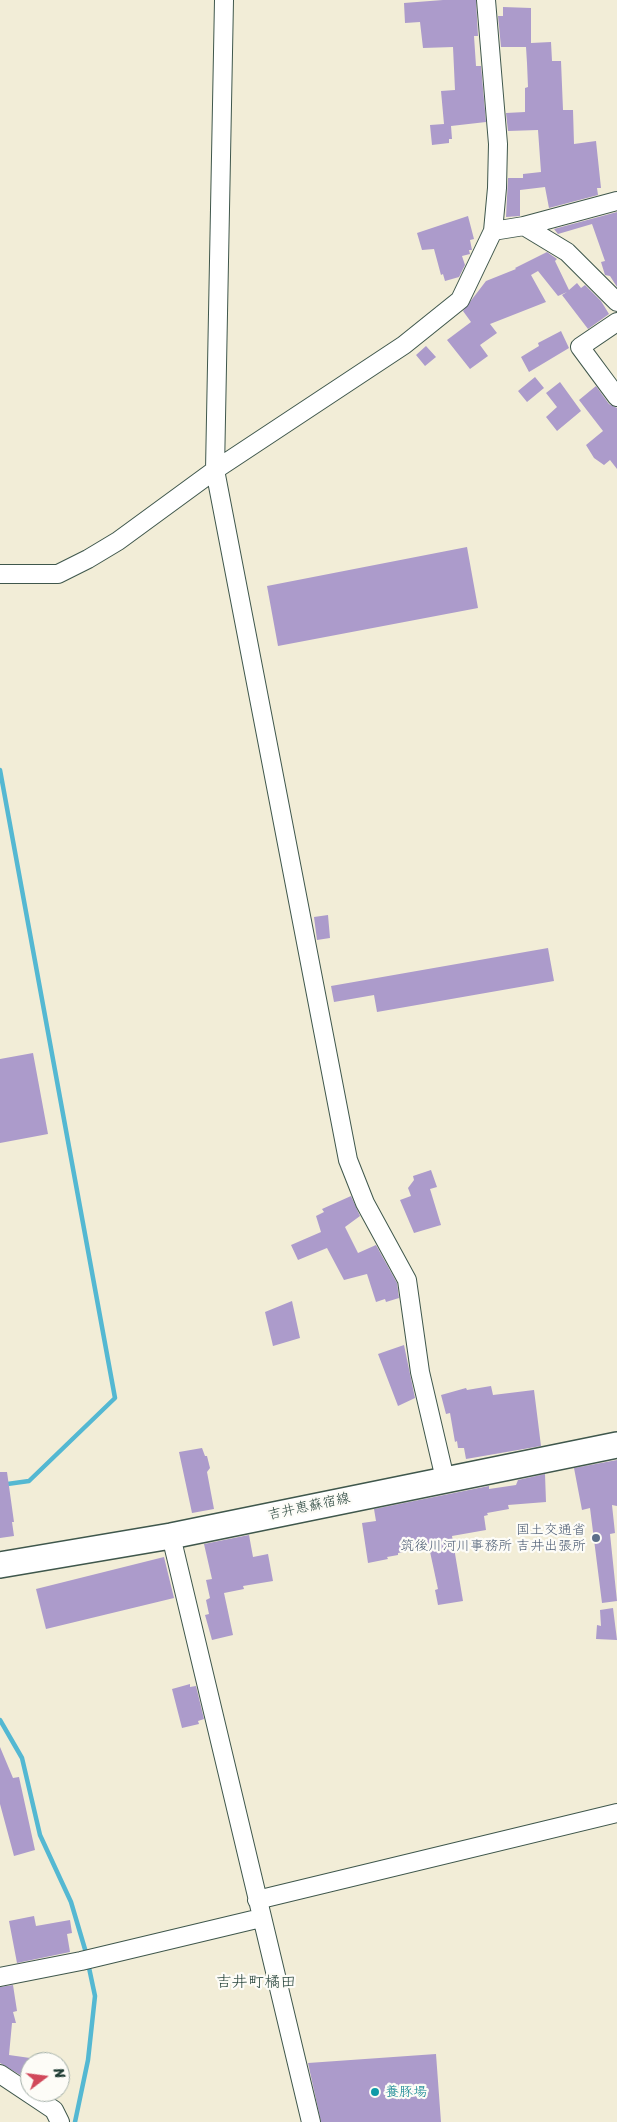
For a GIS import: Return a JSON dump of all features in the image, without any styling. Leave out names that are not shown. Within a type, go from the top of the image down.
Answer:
[{"type":"main road","name":"吉井恵蘇宿線","points":[[0,1566],[170,1536],[617,1445]]},
{"type":"street","points":[[224,0],[215,470],[348,1160],[365,1203],[407,1280],[420,1372],[446,1479]]},
{"type":"street","points":[[0,574],[58,574],[88,559],[118,540],[215,470],[404,345],[460,300],[493,232],[497,188],[498,144],[486,0]]},
{"type":"street","points":[[493,232],[524,226],[617,201]]},
{"type":"street","points":[[524,226],[567,252],[617,302]]},
{"type":"street","points":[[617,322],[580,347],[617,397]]},
{"type":"street","points":[[170,1536],[311,2122]]},
{"type":"street","points":[[257,1900],[617,1813]]},
{"type":"street","points":[[0,1977],[261,1918]]},
{"type":"street","points":[[0,2074],[54,2110],[60,2122]]},
{"type":"building","points":[[476,0],[478,36],[474,36],[476,66],[481,66],[486,122],[451,126],[452,139],[449,139],[449,143],[432,145],[430,125],[444,124],[441,91],[455,90],[453,47],[423,48],[420,22],[405,23],[404,3]]},
{"type":"building","points":[[503,7],[531,8],[531,43],[551,42],[552,61],[561,61],[563,110],[573,110],[574,144],[596,141],[601,188],[597,188],[598,195],[549,208],[545,187],[520,190],[520,216],[506,217],[508,178],[523,178],[523,174],[541,172],[538,130],[508,131],[506,113],[525,112],[525,88],[528,87],[526,47],[501,47],[498,16],[503,16]]},
{"type":"building","points":[[617,212],[617,287],[610,276],[605,275],[601,262],[605,261],[592,224],[558,234],[554,229]]},
{"type":"building","points":[[468,216],[474,239],[470,240],[472,250],[469,250],[470,254],[462,256],[465,265],[459,277],[445,281],[443,274],[441,275],[434,249],[422,250],[417,233]]},
{"type":"building","points":[[547,252],[557,259],[555,261],[569,290],[577,283],[581,288],[585,285],[601,301],[609,314],[588,329],[562,295],[567,292],[558,296],[538,271],[531,275],[546,302],[490,324],[497,333],[480,345],[488,356],[470,369],[447,340],[471,322],[463,311],[486,281],[516,269]]},
{"type":"building","points":[[561,331],[569,348],[529,372],[521,357],[539,346],[538,343]]},
{"type":"building","points":[[426,346],[436,357],[425,366],[416,355]]},
{"type":"building","points":[[535,377],[544,388],[527,402],[518,391]]},
{"type":"building","points":[[560,382],[581,411],[557,431],[546,417],[557,407],[546,393]]},
{"type":"building","points":[[596,386],[609,404],[617,408],[617,469],[610,460],[604,465],[594,458],[586,445],[603,431],[579,400]]},
{"type":"building","points":[[467,547],[478,608],[278,646],[267,586]]},
{"type":"building","points":[[328,915],[330,938],[317,940],[314,917]]},
{"type":"building","points":[[548,948],[554,981],[377,1012],[374,995],[334,1002],[331,986]]},
{"type":"building","points":[[33,1053],[48,1134],[0,1143],[0,1059]]},
{"type":"building","points":[[431,1170],[437,1187],[430,1189],[441,1225],[414,1233],[400,1200],[411,1196],[408,1188],[414,1180],[413,1176]]},
{"type":"building","points":[[351,1196],[360,1216],[345,1227],[358,1253],[376,1245],[397,1283],[399,1298],[386,1302],[385,1299],[376,1302],[367,1274],[344,1280],[327,1248],[298,1260],[291,1245],[321,1232],[316,1216],[324,1212],[322,1209]]},
{"type":"building","points":[[292,1301],[300,1338],[273,1346],[265,1312]]},
{"type":"building","points":[[404,1345],[415,1398],[398,1406],[378,1354]]},
{"type":"building","points":[[491,1386],[493,1395],[534,1390],[541,1446],[466,1459],[464,1448],[458,1448],[457,1441],[455,1442],[450,1413],[446,1414],[441,1395],[466,1388],[467,1390]]},
{"type":"building","points":[[202,1448],[205,1456],[207,1456],[210,1468],[207,1472],[214,1509],[192,1513],[179,1452]]},
{"type":"building","points":[[617,1460],[617,1506],[612,1505],[615,1533],[610,1534],[617,1601],[602,1603],[590,1508],[582,1510],[574,1468]]},
{"type":"building","points":[[0,1472],[7,1472],[14,1522],[12,1522],[14,1536],[0,1538]]},
{"type":"building","points":[[545,1474],[546,1502],[508,1505],[509,1509],[487,1513],[488,1515],[484,1516],[486,1530],[452,1536],[463,1601],[438,1605],[435,1590],[438,1589],[429,1547],[398,1553],[398,1555],[387,1557],[388,1559],[368,1563],[362,1523],[376,1521],[374,1509],[489,1486],[489,1489],[516,1485],[518,1480]]},
{"type":"building","points":[[249,1535],[253,1557],[268,1554],[273,1581],[243,1586],[244,1589],[224,1593],[233,1635],[212,1640],[205,1615],[209,1614],[206,1600],[210,1598],[206,1580],[212,1579],[204,1544]]},
{"type":"building","points":[[164,1557],[174,1598],[46,1629],[36,1589]]},
{"type":"building","points":[[613,1608],[617,1640],[596,1639],[597,1625],[601,1626],[600,1610]]},
{"type":"building","points":[[190,1684],[190,1687],[196,1686],[204,1719],[198,1721],[199,1724],[182,1728],[172,1689]]},
{"type":"building","points":[[0,1747],[13,1778],[19,1777],[35,1850],[14,1856],[0,1804]]},
{"type":"building","points":[[34,1916],[36,1926],[70,1920],[72,1933],[67,1934],[70,1952],[17,1963],[9,1921]]},
{"type":"building","points":[[13,1985],[17,2011],[13,2012],[16,2023],[12,2023],[9,2055],[20,2057],[20,2075],[0,2063],[0,1987]]},
{"type":"building","name":"養豚場","points":[[436,2054],[441,2122],[321,2122],[308,2063]]},
{"type":"waterway","points":[[0,770],[115,1398],[29,1481],[0,1485]]},
{"type":"waterway","points":[[0,1720],[22,1758],[40,1835],[71,1902],[87,1956]]},
{"type":"waterway","points":[[75,2122],[88,2060],[95,1996],[88,1963]]},
{"type":"place","name":"国土交通省 筑後川河川事務所 吉井出張所","points":[[596,1538]]},
{"type":"place","name":"養豚場","points":[[375,2092]]},
{"type":"district","name":"吉井町橘田","points":[[256,1983]]}]
